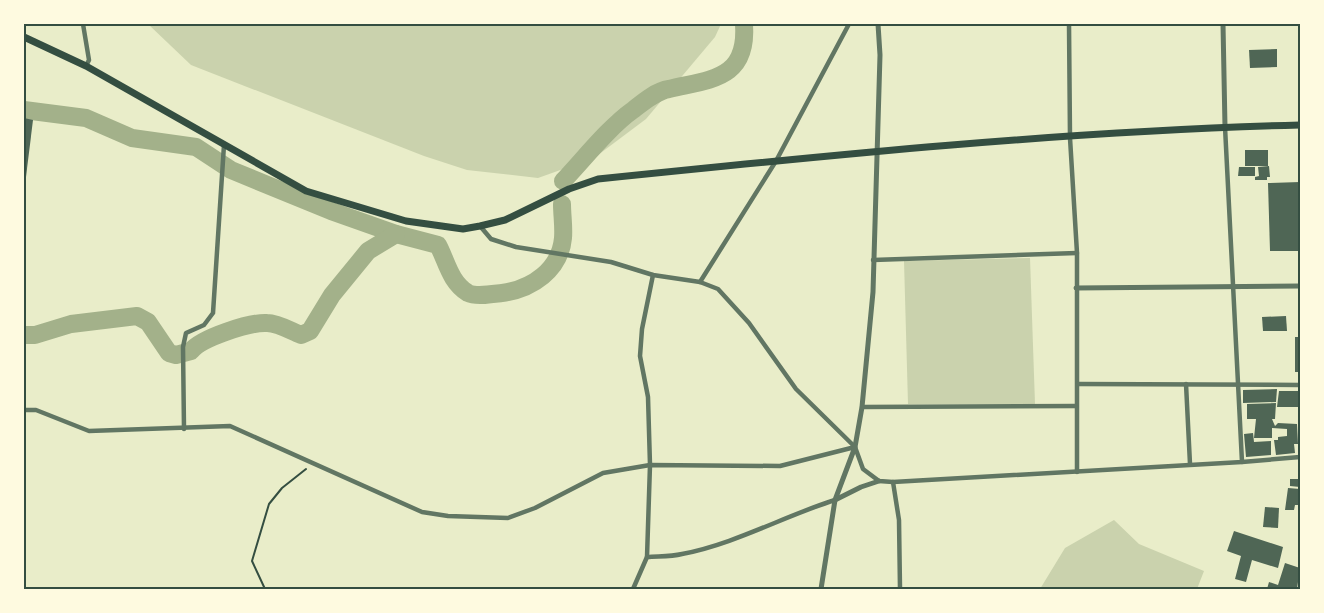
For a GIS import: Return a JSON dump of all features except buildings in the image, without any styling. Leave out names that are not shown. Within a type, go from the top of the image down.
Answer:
[{"type":"main road","points":[[24,37],[86,66],[306,190],[406,221],[463,229],[505,220],[570,189],[598,179],[878,150],[1226,127],[1300,125]]},
{"type":"street","points":[[83,24],[88,60],[86,66]]},
{"type":"street","points":[[700,282],[776,161],[848,24]]},
{"type":"street","points":[[821,589],[835,500],[855,447],[862,407],[873,292],[880,55],[878,24]]},
{"type":"street","points":[[1069,24],[1070,138],[1077,253],[1077,472]]},
{"type":"street","points":[[1223,24],[1236,384],[1242,462]]},
{"type":"street","points":[[184,429],[183,347],[186,333],[204,325],[213,313],[224,145]]},
{"type":"street","points":[[480,226],[491,239],[516,247],[611,262],[653,275],[700,282],[718,289],[749,324],[796,389],[855,447],[863,468],[879,480],[893,482],[1077,472],[1242,462],[1300,456]]},
{"type":"street","points":[[873,260],[1077,253]]},
{"type":"street","points":[[633,589],[647,557],[650,465],[648,397],[640,356],[642,329],[653,275]]},
{"type":"street","points":[[1076,288],[1300,286]]},
{"type":"street","points":[[1078,384],[1300,385]]},
{"type":"street","points":[[1186,384],[1190,464]]},
{"type":"street","points":[[862,407],[1076,406]]},
{"type":"street","points":[[24,410],[36,410],[89,431],[230,426],[422,512],[448,516],[508,518],[535,508],[603,473],[650,465],[780,466],[855,447]]},
{"type":"street","points":[[647,557],[681,555],[713,546],[835,500],[879,480]]},
{"type":"street","points":[[893,482],[899,520],[900,589]]},
{"type":"path","points":[[265,589],[252,560],[269,504],[282,488],[312,464]]},
{"type":"green space","points":[[148,24],[721,24],[715,37],[646,119],[594,158],[538,178],[467,170],[424,156],[191,65]]},
{"type":"green space","points":[[1030,258],[1035,404],[908,404],[904,261]]},
{"type":"green space","points":[[1114,520],[1139,544],[1204,571],[1197,589],[1040,589],[1065,548]]},
{"type":"waterway","points":[[563,181],[615,125],[650,97],[664,90],[712,79],[733,67],[740,56],[744,42],[744,24]]},
{"type":"waterway","points":[[24,110],[86,118],[132,138],[196,147],[231,170],[331,211],[396,234],[438,245],[457,283],[471,294],[480,295],[513,291],[543,276],[556,260],[561,249],[563,238],[562,204]]},
{"type":"waterway","points":[[24,335],[35,335],[71,324],[137,316],[148,322],[169,353],[176,355],[191,351],[196,346],[215,336],[259,323],[276,324],[301,335],[310,331],[332,295],[368,251],[396,234]]}]
